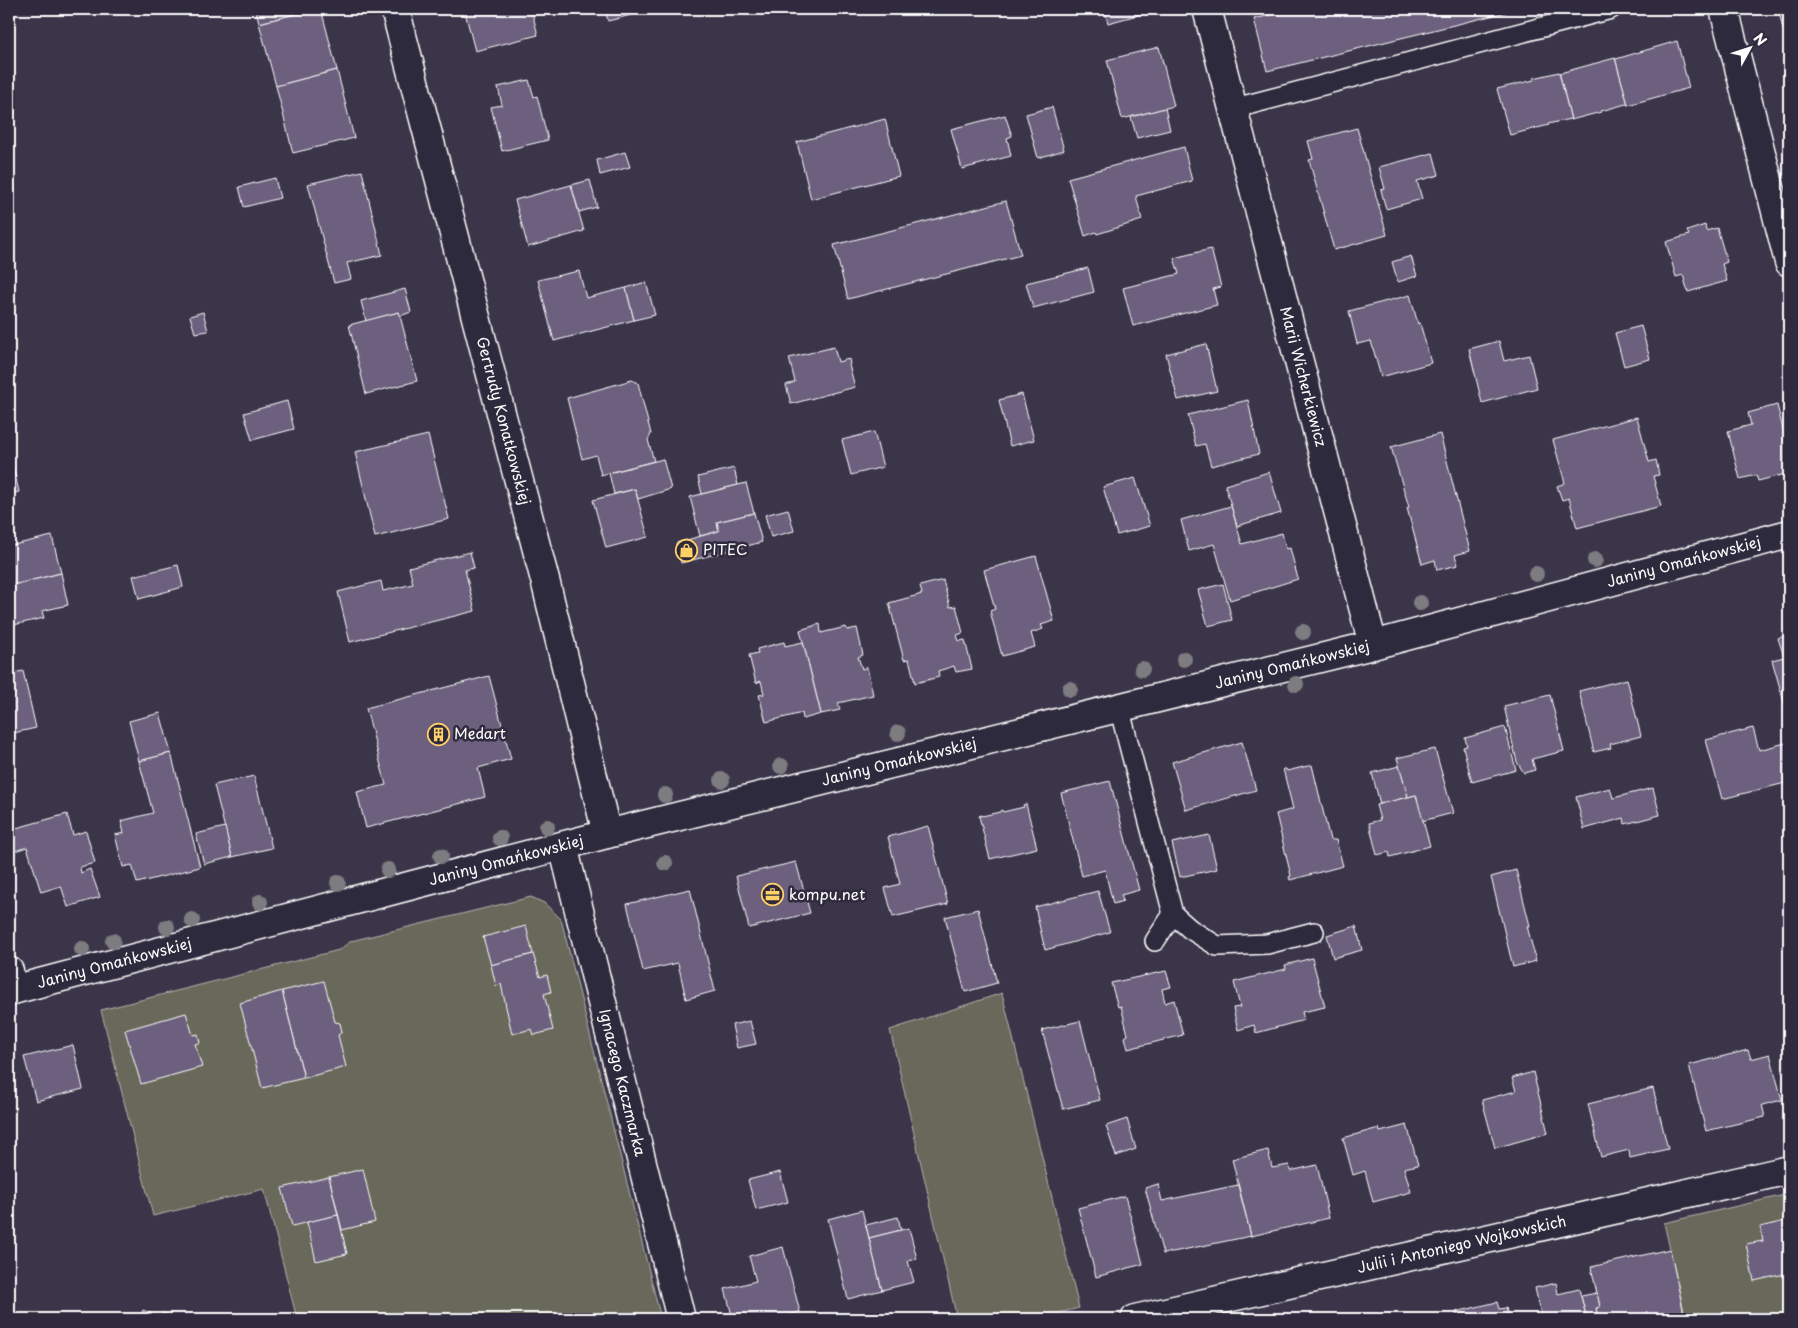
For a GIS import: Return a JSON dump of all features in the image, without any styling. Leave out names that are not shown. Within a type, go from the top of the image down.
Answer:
[{"type":"street","name":"Gertrudy Konatkowskiej","points":[[395,9],[546,584],[607,834]]},
{"type":"street","name":"Marii Wicherkiewicz","points":[[1207,9],[1373,645]]},
{"type":"street","points":[[1724,9],[1789,262]]},
{"type":"street","name":"Janiny Omańkowskiej","points":[[10,984],[1373,645],[1789,534]]},
{"type":"street","name":"Ignacego Kaczmarka","points":[[563,846],[681,1319]]},
{"type":"street","name":"Julii i Antoniego Wojkowskich","points":[[1135,1319],[1789,1170]]},
{"type":"lane","points":[[1232,109],[1611,9]]},
{"type":"lane","points":[[1119,707],[1173,914],[1190,929],[1218,946],[1267,944],[1314,932]]},
{"type":"lane","points":[[1155,941],[1173,914]]},
{"type":"green space","points":[[531,897],[544,903],[561,919],[661,1319],[297,1319],[264,1189],[153,1216],[101,1010],[339,950],[351,941]]},
{"type":"green space","points":[[1002,993],[1079,1308],[1035,1319],[957,1319],[890,1030]]},
{"type":"green space","points":[[1789,1194],[1789,1319],[1686,1319],[1664,1223]]},
{"type":"building","points":[[256,9],[317,9],[259,23]]},
{"type":"building","points":[[321,9],[337,70],[276,86],[259,23]]},
{"type":"building","points":[[459,9],[476,9],[460,13]]},
{"type":"building","points":[[476,9],[531,9],[538,35],[475,51],[465,12]]},
{"type":"building","points":[[605,9],[654,9],[608,21]]},
{"type":"building","points":[[1104,9],[1151,9],[1152,11],[1108,23]]},
{"type":"building","points":[[1297,9],[1519,9],[1267,71],[1254,19]]},
{"type":"building","points":[[1778,9],[1789,9],[1789,52]]},
{"type":"building","points":[[1677,41],[1689,88],[1628,105],[1615,58]]},
{"type":"building","points":[[1159,47],[1174,106],[1122,119],[1107,60]]},
{"type":"building","points":[[1615,58],[1628,105],[1571,120],[1559,72]]},
{"type":"building","points":[[337,70],[354,138],[293,153],[276,86]]},
{"type":"building","points":[[1559,72],[1571,120],[1548,124],[1510,135],[1497,89]]},
{"type":"building","points":[[529,80],[534,97],[537,96],[548,140],[502,151],[491,107],[502,105],[498,87]]},
{"type":"building","points":[[1052,107],[1064,150],[1038,158],[1026,114]]},
{"type":"building","points":[[1165,108],[1170,130],[1137,138],[1131,117]]},
{"type":"building","points":[[1005,115],[1012,136],[1007,138],[1011,156],[962,169],[951,129]]},
{"type":"building","points":[[885,119],[899,176],[811,199],[797,142]]},
{"type":"building","points":[[1357,128],[1387,235],[1334,250],[1309,160],[1313,159],[1308,141]]},
{"type":"building","points":[[1184,147],[1192,181],[1136,196],[1142,220],[1085,236],[1068,178]]},
{"type":"building","points":[[625,152],[630,167],[600,175],[597,160]]},
{"type":"building","points":[[1433,153],[1439,175],[1417,181],[1422,199],[1386,209],[1381,190],[1385,189],[1379,167]]},
{"type":"building","points":[[362,171],[382,255],[347,263],[351,279],[334,283],[308,184]]},
{"type":"building","points":[[275,178],[280,198],[244,207],[239,187]]},
{"type":"building","points":[[590,180],[597,207],[579,212],[571,185]]},
{"type":"building","points":[[571,185],[584,231],[528,247],[515,200]]},
{"type":"building","points":[[1006,201],[1021,255],[848,299],[834,245]]},
{"type":"building","points":[[1705,225],[1706,231],[1717,228],[1727,262],[1722,264],[1727,281],[1688,292],[1683,275],[1676,277],[1666,242],[1689,235],[1687,231]]},
{"type":"building","points":[[1211,249],[1221,287],[1213,289],[1217,305],[1133,326],[1123,288],[1179,274],[1174,258]]},
{"type":"building","points":[[1411,256],[1417,276],[1398,282],[1392,262]]},
{"type":"building","points":[[1088,268],[1094,292],[1033,308],[1026,283]]},
{"type":"building","points":[[579,271],[586,298],[626,288],[634,320],[554,341],[538,280]]},
{"type":"building","points":[[646,282],[655,315],[634,320],[626,288]]},
{"type":"building","points":[[405,289],[411,312],[400,316],[399,312],[366,321],[361,301]]},
{"type":"building","points":[[1410,295],[1431,363],[1381,377],[1371,341],[1357,344],[1349,311]]},
{"type":"building","points":[[203,312],[208,331],[195,333],[190,316]]},
{"type":"building","points":[[399,312],[417,381],[366,394],[349,325]]},
{"type":"building","points":[[1641,326],[1650,359],[1624,366],[1615,333]]},
{"type":"building","points":[[1499,341],[1504,361],[1529,355],[1537,388],[1482,403],[1469,349]]},
{"type":"building","points":[[1206,344],[1217,391],[1178,400],[1166,354]]},
{"type":"building","points":[[834,347],[838,362],[849,359],[855,387],[791,404],[786,385],[795,382],[789,358]]},
{"type":"building","points":[[632,380],[638,383],[651,434],[648,440],[654,461],[601,475],[596,455],[582,459],[567,398]]},
{"type":"building","points":[[1022,394],[1034,440],[1010,446],[999,400]]},
{"type":"building","points":[[1248,400],[1259,454],[1211,466],[1205,444],[1196,446],[1188,415]]},
{"type":"building","points":[[287,401],[294,429],[252,440],[244,413]]},
{"type":"building","points":[[1777,405],[1789,454],[1789,473],[1758,481],[1756,475],[1740,479],[1728,431],[1751,425],[1748,413]]},
{"type":"building","points":[[1637,417],[1649,462],[1656,460],[1659,475],[1653,476],[1661,506],[1577,528],[1569,498],[1562,500],[1557,486],[1565,483],[1553,440]]},
{"type":"building","points":[[874,432],[883,467],[851,475],[842,440]]},
{"type":"building","points":[[1440,434],[1470,551],[1455,555],[1458,565],[1437,570],[1435,560],[1422,564],[1407,508],[1409,507],[1391,447]]},
{"type":"building","points":[[428,435],[449,519],[375,537],[355,452]]},
{"type":"building","points":[[9,449],[19,492],[9,494]]},
{"type":"building","points":[[663,459],[671,489],[638,499],[635,489],[614,494],[609,473]]},
{"type":"building","points":[[734,468],[738,485],[702,494],[698,477]]},
{"type":"building","points":[[1269,472],[1281,513],[1237,526],[1225,485]]},
{"type":"building","points":[[1135,478],[1150,526],[1117,535],[1103,487]]},
{"type":"building","points":[[746,483],[754,513],[717,522],[719,531],[700,536],[690,497]]},
{"type":"building","points":[[635,489],[648,537],[606,548],[593,500]]},
{"type":"building","points":[[1231,506],[1242,544],[1282,533],[1286,549],[1290,548],[1298,579],[1230,600],[1214,544],[1189,551],[1181,520]]},
{"type":"building","points":[[788,509],[794,531],[771,537],[765,515]]},
{"type":"building","points":[[754,513],[762,542],[681,563],[676,543],[719,531],[717,522]]},
{"type":"building","points":[[52,536],[61,573],[9,586],[9,546]]},
{"type":"building","points":[[470,552],[474,568],[465,570],[475,611],[350,642],[338,592],[381,581],[383,591],[413,584],[409,567]]},
{"type":"building","points":[[1036,556],[1054,621],[1041,625],[1043,629],[1031,633],[1035,647],[1002,656],[990,611],[995,609],[984,570]]},
{"type":"building","points":[[178,565],[183,587],[139,599],[133,576]]},
{"type":"building","points":[[61,573],[68,605],[42,611],[44,618],[9,626],[9,586]]},
{"type":"building","points":[[943,580],[950,607],[956,606],[963,633],[957,635],[959,641],[965,640],[972,669],[956,672],[954,666],[938,671],[939,677],[915,683],[909,659],[904,660],[889,603],[922,594],[920,586]]},
{"type":"building","points":[[1223,584],[1232,620],[1208,626],[1198,590]]},
{"type":"building","points":[[820,624],[821,633],[846,627],[847,630],[857,628],[863,655],[858,657],[862,669],[867,667],[873,695],[838,703],[840,710],[821,714],[800,630]]},
{"type":"building","points":[[1789,635],[1789,708],[1786,709],[1772,660],[1784,657],[1778,638]]},
{"type":"building","points":[[784,642],[785,646],[803,642],[821,714],[803,719],[802,713],[766,722],[759,695],[764,694],[761,681],[756,683],[749,655],[758,653],[757,649]]},
{"type":"building","points":[[23,671],[36,728],[9,734],[9,674]]},
{"type":"building","name":"Medart","points":[[489,676],[511,759],[478,768],[485,797],[366,828],[357,792],[386,785],[366,708]]},
{"type":"building","points":[[1627,679],[1641,736],[1610,744],[1611,748],[1594,752],[1579,691]]},
{"type":"building","points":[[1550,695],[1564,751],[1532,759],[1535,770],[1524,773],[1517,762],[1504,706]]},
{"type":"building","points":[[160,713],[171,753],[139,761],[129,721]]},
{"type":"building","points":[[1505,727],[1516,770],[1472,782],[1463,747],[1467,746],[1465,738]]},
{"type":"building","points":[[1753,728],[1759,750],[1789,742],[1789,782],[1722,799],[1706,740]]},
{"type":"building","points":[[1242,742],[1256,790],[1186,810],[1172,762]]},
{"type":"building","points":[[1435,749],[1453,813],[1422,821],[1416,795],[1408,797],[1397,758]]},
{"type":"building","points":[[171,753],[200,867],[137,883],[132,865],[123,867],[115,835],[124,833],[121,821],[153,813],[139,761]]},
{"type":"building","points":[[1312,765],[1330,840],[1336,840],[1343,866],[1290,880],[1289,877],[1291,876],[1276,814],[1293,809],[1283,769],[1287,771]]},
{"type":"building","points":[[1399,766],[1408,797],[1380,804],[1372,773]]},
{"type":"building","points":[[254,776],[272,848],[232,857],[214,785]]},
{"type":"building","points":[[1110,781],[1139,890],[1121,895],[1123,901],[1113,904],[1105,870],[1082,876],[1061,793]]},
{"type":"building","points":[[1610,788],[1613,798],[1653,788],[1660,815],[1625,824],[1624,818],[1584,829],[1576,797]]},
{"type":"building","points":[[1416,795],[1430,846],[1390,857],[1389,852],[1377,855],[1369,823],[1380,820],[1376,805]]},
{"type":"building","points":[[1026,804],[1037,848],[990,859],[979,816],[1024,807],[1023,805]]},
{"type":"building","points":[[67,814],[73,835],[86,831],[95,863],[80,867],[81,873],[90,869],[100,897],[68,907],[61,886],[41,892],[27,847],[15,851],[9,830]]},
{"type":"building","points":[[928,826],[948,904],[893,917],[885,888],[900,884],[888,837]]},
{"type":"building","points":[[225,827],[232,857],[204,864],[196,834]]},
{"type":"building","points":[[1209,835],[1217,869],[1180,877],[1172,843]]},
{"type":"building","name":"kompu.net","points":[[796,862],[810,913],[749,928],[736,876]]},
{"type":"building","points":[[1516,870],[1530,926],[1527,926],[1536,961],[1513,967],[1491,877]]},
{"type":"building","points":[[690,889],[715,991],[686,999],[678,963],[643,971],[627,904]]},
{"type":"building","points":[[1098,891],[1110,932],[1045,950],[1035,907]]},
{"type":"building","points":[[978,909],[997,983],[965,992],[945,917]]},
{"type":"building","points":[[526,926],[533,954],[491,965],[483,937]]},
{"type":"building","points":[[1356,926],[1362,950],[1333,958],[1327,935]]},
{"type":"building","points":[[533,954],[540,977],[547,975],[551,992],[544,994],[553,1030],[534,1035],[532,1029],[512,1034],[501,984],[496,986],[491,965]]},
{"type":"building","points":[[1312,958],[1325,1007],[1302,1012],[1304,1020],[1256,1033],[1254,1025],[1238,1030],[1233,1008],[1240,1007],[1234,982],[1286,969],[1285,965]]},
{"type":"building","points":[[1166,971],[1171,987],[1162,989],[1165,1003],[1174,1000],[1183,1035],[1128,1049],[1125,1037],[1128,1035],[1121,1006],[1118,1007],[1111,983]]},
{"type":"building","points":[[324,981],[335,1022],[340,1023],[342,1032],[338,1035],[346,1067],[304,1078],[282,991]]},
{"type":"building","points":[[282,991],[304,1078],[262,1088],[240,1003]]},
{"type":"building","points":[[186,1013],[193,1035],[198,1034],[200,1043],[195,1044],[202,1067],[141,1084],[125,1030]]},
{"type":"building","points":[[750,1021],[756,1044],[737,1048],[732,1025]]},
{"type":"building","points":[[1080,1021],[1100,1100],[1063,1109],[1042,1030]]},
{"type":"building","points":[[73,1045],[83,1089],[36,1101],[24,1057]]},
{"type":"building","points":[[1748,1050],[1751,1059],[1770,1054],[1782,1100],[1762,1105],[1765,1117],[1706,1131],[1689,1065]]},
{"type":"building","points":[[1533,1072],[1548,1133],[1495,1148],[1482,1100],[1516,1091],[1512,1078]]},
{"type":"building","points":[[1653,1088],[1668,1149],[1630,1158],[1629,1150],[1601,1157],[1588,1104]]},
{"type":"building","points":[[1127,1119],[1136,1149],[1116,1156],[1106,1126]]},
{"type":"building","points":[[1407,1125],[1418,1165],[1404,1168],[1411,1192],[1373,1202],[1365,1171],[1353,1175],[1343,1138],[1379,1128],[1380,1132]]},
{"type":"building","points":[[1268,1150],[1272,1168],[1289,1165],[1290,1171],[1317,1165],[1329,1218],[1251,1236],[1232,1159]]},
{"type":"building","points":[[363,1169],[375,1222],[342,1230],[329,1177]]},
{"type":"building","points":[[780,1172],[788,1202],[756,1210],[748,1180]]},
{"type":"building","points":[[329,1177],[338,1215],[292,1226],[282,1188]]},
{"type":"building","points":[[1158,1184],[1162,1201],[1238,1185],[1251,1236],[1163,1254],[1145,1188]]},
{"type":"building","points":[[1125,1196],[1143,1264],[1096,1277],[1078,1208]]},
{"type":"building","points":[[862,1210],[882,1290],[848,1299],[828,1219]]},
{"type":"building","points":[[338,1215],[347,1254],[316,1261],[307,1222]]},
{"type":"building","points":[[898,1217],[901,1230],[869,1238],[866,1225]]},
{"type":"building","points":[[1789,1220],[1789,1273],[1754,1281],[1746,1244],[1763,1241],[1760,1227]]},
{"type":"building","points":[[909,1228],[917,1259],[908,1261],[914,1282],[882,1290],[869,1238]]},
{"type":"building","points":[[783,1247],[800,1312],[772,1319],[733,1319],[725,1289],[756,1281],[749,1256]]},
{"type":"building","points":[[1670,1249],[1685,1319],[1598,1319],[1596,1308],[1600,1307],[1591,1267]]},
{"type":"building","points":[[1556,1283],[1558,1294],[1579,1289],[1587,1319],[1542,1319],[1535,1288]]},
{"type":"building","points":[[1597,1293],[1600,1307],[1596,1308],[1598,1319],[1587,1319],[1581,1296]]},
{"type":"building","points":[[1497,1302],[1499,1309],[1506,1308],[1509,1319],[1458,1319],[1456,1312]]},
{"type":"building","points":[[143,1310],[161,1318],[163,1313],[180,1319],[139,1319]]},
{"type":"building","points":[[263,1314],[265,1319],[243,1319]]},
{"type":"place","name":"PITEC","points":[[687,550]]},
{"type":"place","name":"Medart","points":[[438,734]]},
{"type":"place","name":"kompu.net","points":[[773,895]]}]
